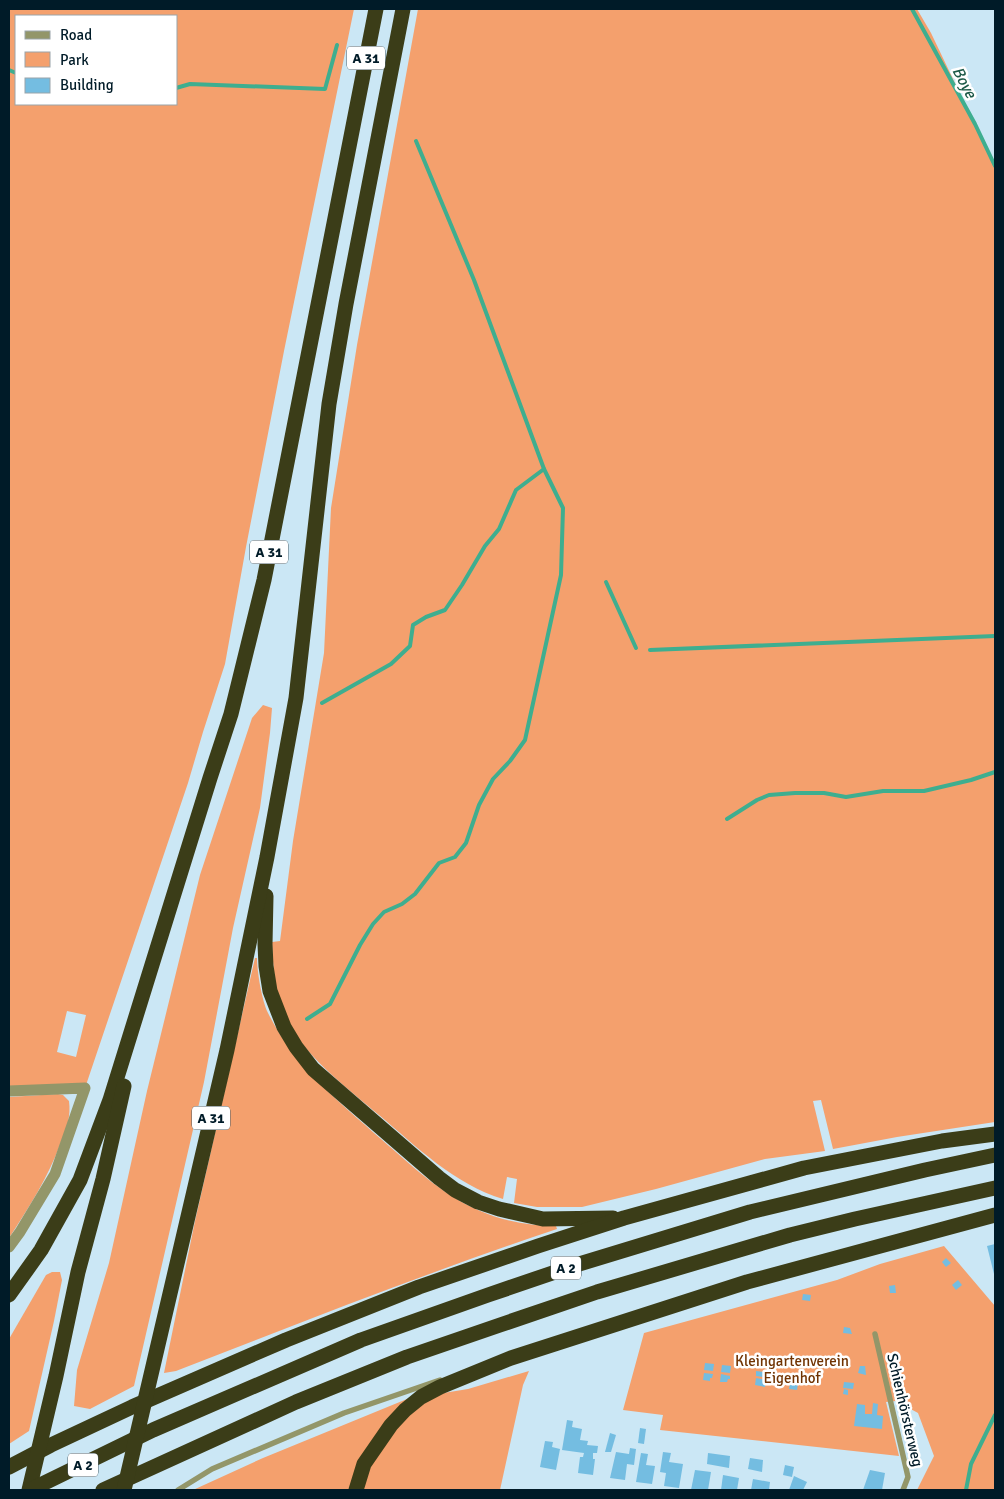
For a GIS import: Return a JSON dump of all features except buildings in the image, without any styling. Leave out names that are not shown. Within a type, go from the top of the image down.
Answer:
[{"type":"highway","name":"A 31","points":[[145,987],[231,714],[264,580],[376,9]]},
{"type":"highway","name":"A 31","points":[[113,1488],[151,1378],[227,1050],[267,857],[296,698],[329,404],[346,304],[403,9]]},
{"type":"highway","points":[[267,857],[265,944],[270,990],[284,1027],[296,1047],[314,1069],[439,1178],[455,1190],[478,1202],[543,1219],[624,1218]]},
{"type":"highway","points":[[9,1295],[41,1250],[80,1180],[110,1100],[145,987]]},
{"type":"highway","points":[[34,1488],[78,1272],[103,1179],[145,987]]},
{"type":"highway","points":[[14,1464],[132,1406],[286,1340],[419,1287],[624,1218],[804,1168],[942,1141],[995,1134]]},
{"type":"highway","name":"A 2","points":[[34,1488],[153,1430],[361,1340],[488,1294],[750,1212],[995,1155]]},
{"type":"highway","name":"A 2","points":[[113,1488],[142,1472],[296,1402],[407,1357],[597,1292],[790,1235],[995,1188]]},
{"type":"highway","points":[[356,1490],[364,1464],[378,1442],[405,1410],[421,1397],[440,1387],[511,1358],[747,1282],[995,1215]]},
{"type":"street","points":[[9,1091],[85,1088],[55,1174],[9,1247]]},
{"type":"lane","name":"Schienhörsterweg","points":[[876,1334],[908,1476],[903,1490]]},
{"type":"lane","points":[[178,1490],[212,1469],[344,1413],[437,1380],[511,1358]]},
{"type":"green space","points":[[9,9],[354,9],[284,351],[225,664],[188,783],[85,1088],[9,1091]],"holes":[[[67,1011],[86,1015],[76,1057],[57,1052]]]},
{"type":"green space","points":[[418,9],[917,9],[931,33],[995,167],[995,1122],[833,1149],[821,1100],[813,1101],[825,1151],[765,1159],[582,1207],[537,1207],[514,1203],[517,1179],[507,1177],[503,1199],[468,1184],[452,1174],[422,1152],[344,1086],[321,1065],[292,1030],[282,1010],[276,988],[272,942],[280,941],[293,841],[324,653],[331,508],[357,345]]},
{"type":"green space","points":[[263,705],[272,708],[260,808],[233,928],[204,1082],[134,1386],[90,1409],[74,1406],[77,1370],[109,1263],[147,1091],[200,875],[252,718]]},
{"type":"green space","points":[[255,958],[257,958],[260,986],[266,1008],[279,1032],[291,1050],[318,1082],[349,1110],[404,1159],[451,1196],[487,1214],[526,1224],[556,1226],[557,1229],[413,1280],[176,1371],[164,1373],[195,1221]]},
{"type":"green space","points":[[63,1095],[69,1101],[69,1117],[65,1132],[44,1180],[9,1238],[9,1097]]},
{"type":"green space","name":"Kleingartenverein Eigenhof","points":[[944,1246],[995,1306],[995,1490],[917,1490],[934,1456],[918,1413],[896,1401],[886,1402],[899,1456],[660,1430],[663,1415],[623,1410],[644,1333],[837,1280],[880,1264]]},
{"type":"green space","points":[[52,1272],[60,1272],[62,1280],[29,1431],[9,1444],[9,1339],[46,1275]]},
{"type":"green space","points":[[529,1371],[523,1385],[500,1490],[193,1490],[263,1458],[407,1399],[468,1389]]},
{"type":"waterway","name":"Boye","points":[[912,9],[975,124],[995,166]]},
{"type":"waterway","points":[[178,87],[190,84],[325,89],[337,45]]},
{"type":"waterway","points":[[9,70],[15,73]]},
{"type":"waterway","points":[[307,1019],[330,1004],[360,945],[373,924],[384,912],[402,904],[415,894],[439,863],[455,857],[466,843],[479,805],[493,779],[510,761],[525,740],[561,575],[563,508],[544,469],[474,280],[416,141]]},
{"type":"waterway","points":[[322,703],[391,664],[410,646],[413,625],[426,617],[445,610],[485,546],[499,529],[516,490],[544,469]]},
{"type":"waterway","points":[[606,582],[636,648]]},
{"type":"waterway","points":[[650,650],[995,636]]},
{"type":"waterway","points":[[727,819],[757,800],[769,795],[824,793],[846,797],[883,791],[924,791],[971,780],[995,772]]},
{"type":"waterway","points":[[966,1490],[971,1464],[995,1415]]}]
